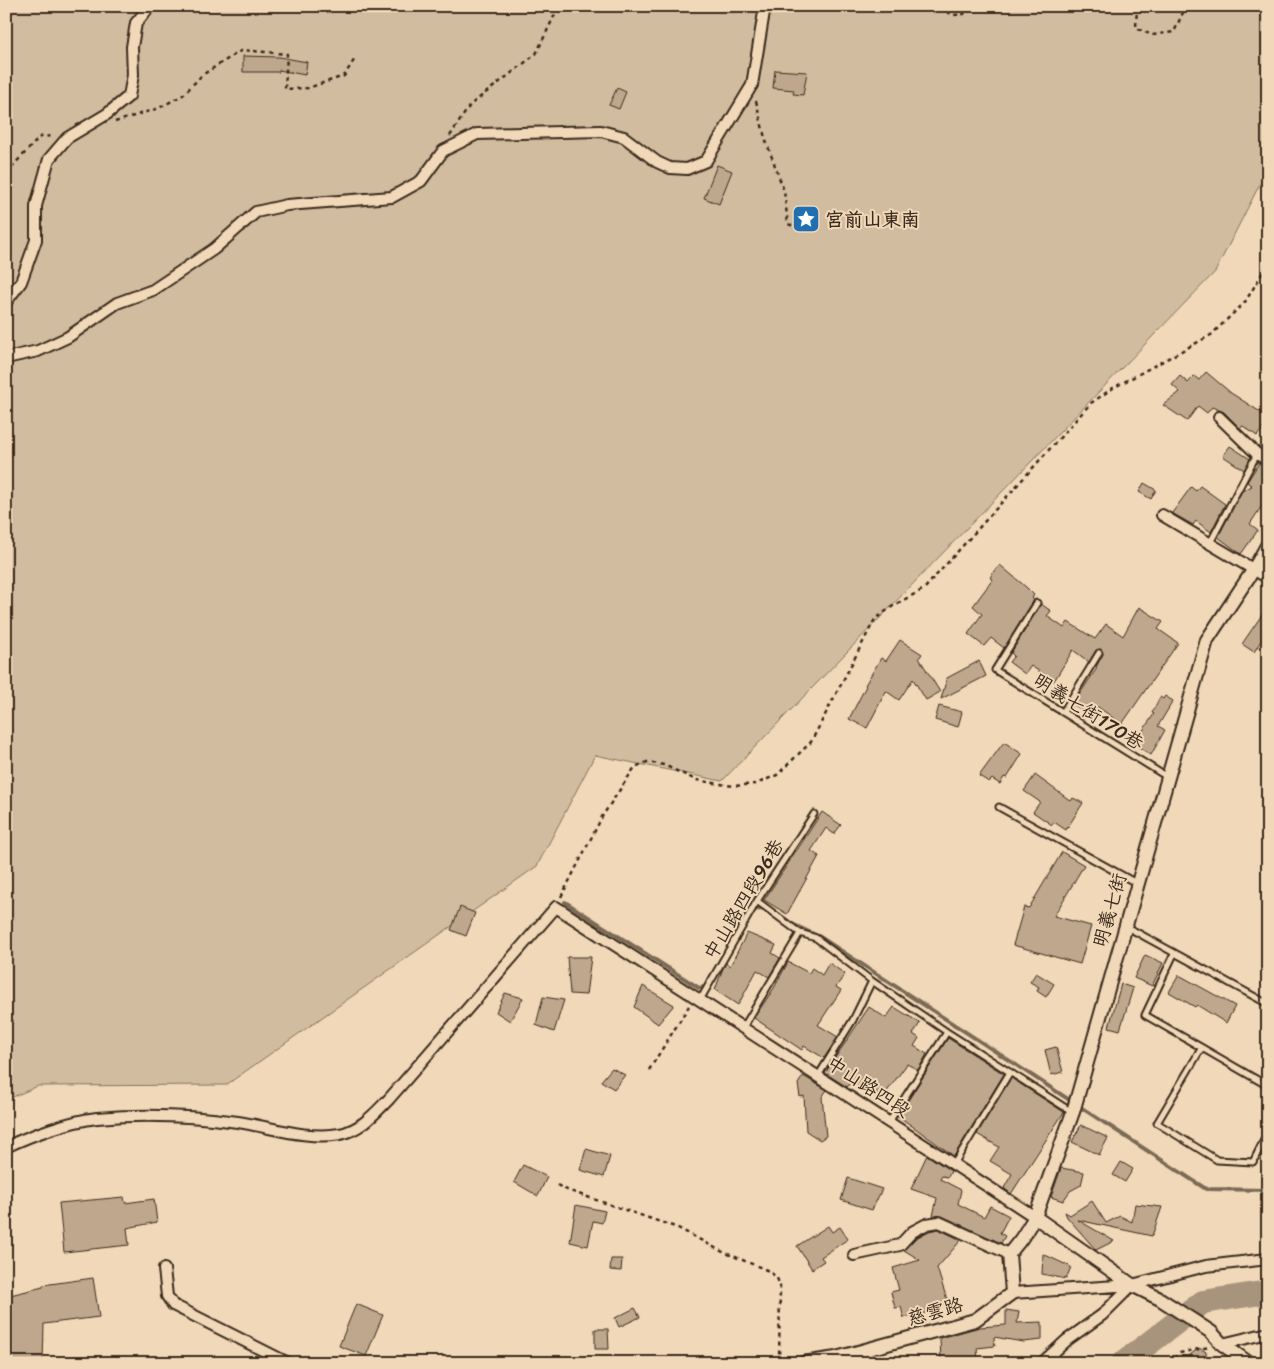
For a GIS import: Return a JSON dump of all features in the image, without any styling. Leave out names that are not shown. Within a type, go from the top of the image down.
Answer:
[{"type":"street","points":[[6,302],[21,282],[36,240],[36,206],[49,159],[67,138],[107,114],[129,96],[133,75],[132,46],[136,23],[150,6]]},
{"type":"street","points":[[6,358],[38,351],[68,337],[117,303],[153,290],[214,250],[256,212],[287,205],[392,197],[421,181],[443,152],[477,134],[601,131],[624,136],[657,162],[670,168],[687,169],[706,161],[752,85],[765,6]]},
{"type":"street","points":[[1219,417],[1257,454],[1268,460]]},
{"type":"street","points":[[1162,515],[1268,578]]},
{"type":"street","name":"明義七街","points":[[1009,1254],[1035,1217],[1074,1107],[1166,777],[1207,640],[1254,569],[1268,544]]},
{"type":"street","points":[[6,1147],[31,1136],[96,1118],[167,1117],[237,1122],[304,1134],[340,1134],[361,1126],[389,1099],[556,907]]},
{"type":"street","name":"中山路四段","points":[[556,907],[1035,1217],[1132,1285],[1160,1299],[1211,1332],[1222,1344],[1249,1363]]},
{"type":"street","points":[[854,1255],[900,1245],[912,1232],[927,1224],[940,1222],[1009,1254],[1012,1292],[1132,1285],[1206,1266],[1268,1259]]},
{"type":"street","points":[[164,1269],[167,1296],[173,1305],[288,1363]]},
{"type":"street","points":[[1042,1363],[1067,1340],[1102,1315],[1132,1285]]},
{"type":"street","name":"慈雲路","points":[[803,1363],[836,1358],[975,1320],[1012,1292]]},
{"type":"street","points":[[1222,1344],[1268,1332]]},
{"type":"lane","points":[[1210,543],[1257,454]]},
{"type":"lane","name":"明義七街170巷","points":[[1037,603],[996,670],[1166,777]]},
{"type":"lane","points":[[1063,712],[1099,653]]},
{"type":"lane","points":[[1000,807],[1136,883]]},
{"type":"lane","name":"中山路四段96巷","points":[[698,998],[757,901],[814,814]]},
{"type":"lane","points":[[757,901],[800,933],[816,938],[947,1032],[1010,1072],[1074,1107]]},
{"type":"lane","points":[[1124,925],[1268,1004]]},
{"type":"lane","points":[[744,1028],[800,933]]},
{"type":"lane","points":[[1174,954],[1145,1016],[1268,1086]]},
{"type":"lane","points":[[818,1076],[853,1020],[872,980]]},
{"type":"lane","points":[[889,1122],[947,1032]]},
{"type":"lane","points":[[1201,1049],[1157,1123],[1217,1160],[1253,1162],[1268,1132]]},
{"type":"lane","points":[[954,1164],[1010,1072]]},
{"type":"path","points":[[443,152],[454,126],[470,105],[536,54],[559,6]]},
{"type":"path","points":[[932,6],[939,11],[954,15],[964,14],[967,6]]},
{"type":"path","points":[[1137,6],[1136,28],[1152,35],[1174,32],[1186,6]]},
{"type":"path","points":[[108,124],[142,115],[183,95],[202,75],[242,50],[287,54],[285,90],[308,88],[344,76],[356,57]]},
{"type":"path","points":[[752,85],[765,138],[784,191],[788,224],[796,227],[806,219]]},
{"type":"path","points":[[6,173],[40,137],[67,138]]},
{"type":"path","points":[[556,907],[603,815],[635,767],[647,762],[664,765],[696,780],[733,786],[756,784],[778,775],[811,742],[875,619],[896,604],[924,589],[1091,403],[1113,388],[1211,335],[1245,302],[1268,264]]},
{"type":"path","points":[[649,1070],[698,998]]},
{"type":"path","points":[[557,1185],[678,1228],[704,1240],[721,1251],[769,1272],[777,1278],[780,1286],[779,1363]]},
{"type":"path","points":[[1167,1363],[1180,1353],[1222,1344]]},
{"type":"shaded area","points":[[6,6],[1268,6],[1268,168],[1215,272],[722,781],[595,755],[537,866],[226,1085],[38,1086],[6,1100]]},
{"type":"building","points":[[243,56],[279,57],[307,62],[305,75],[279,70],[279,72],[243,72]]},
{"type":"building","points":[[775,70],[807,72],[803,95],[793,94],[794,90],[773,88]]},
{"type":"building","points":[[617,88],[626,92],[619,109],[609,105]]},
{"type":"building","points":[[717,165],[732,171],[719,204],[704,198]]},
{"type":"building","points":[[1206,372],[1231,393],[1268,417],[1268,422],[1257,436],[1243,426],[1240,428],[1224,412],[1212,407],[1207,413],[1198,406],[1187,421],[1163,405],[1180,392],[1172,385],[1180,376],[1188,383],[1194,376],[1199,380]]},
{"type":"building","points":[[1230,446],[1250,459],[1244,470],[1223,456]]},
{"type":"building","points":[[1259,463],[1268,468],[1268,508],[1263,504],[1250,524],[1258,530],[1241,554],[1218,537],[1242,491],[1252,486],[1247,482]]},
{"type":"building","points":[[1144,483],[1156,490],[1151,499],[1139,492]]},
{"type":"building","points":[[1200,486],[1225,504],[1211,532],[1196,521],[1193,525],[1172,513],[1191,487],[1196,491]]},
{"type":"building","points":[[1000,565],[1034,595],[1032,598],[1034,600],[1004,648],[991,638],[984,646],[968,634],[982,614],[973,606],[993,579],[990,577]]},
{"type":"building","points":[[1041,604],[1051,611],[1047,616],[1064,628],[1068,622],[1095,639],[1106,624],[1123,636],[1139,607],[1163,622],[1158,629],[1178,643],[1122,724],[1098,707],[1091,716],[1073,704],[1097,668],[1103,654],[1101,649],[1096,650],[1089,662],[1073,650],[1054,681],[1031,666],[1025,674],[1009,662],[1014,656],[1011,653]]},
{"type":"building","points":[[1268,606],[1268,630],[1254,652],[1242,644]]},
{"type":"building","points":[[900,640],[922,654],[919,658],[940,692],[926,700],[913,679],[899,700],[886,691],[867,728],[849,719],[865,685],[881,658],[886,661]]},
{"type":"building","points":[[979,661],[986,676],[941,699],[947,678]]},
{"type":"building","points":[[1165,696],[1173,701],[1158,726],[1165,730],[1151,755],[1134,744],[1154,714],[1152,713],[1160,697],[1163,699]]},
{"type":"building","points":[[939,706],[962,712],[958,727],[935,720]]},
{"type":"building","points":[[1004,742],[1022,754],[1007,778],[1004,777],[1000,784],[992,779],[989,782],[979,776]]},
{"type":"building","points":[[1035,775],[1071,801],[1073,798],[1083,803],[1066,830],[1054,822],[1052,825],[1033,812],[1040,802],[1024,791]]},
{"type":"building","points":[[822,812],[841,825],[834,834],[826,828],[811,851],[819,856],[787,914],[764,900]]},
{"type":"building","points":[[1062,852],[1084,865],[1054,916],[1091,926],[1080,964],[1013,945],[1024,907],[1029,908]]},
{"type":"building","points":[[460,907],[475,913],[466,936],[451,930]]},
{"type":"building","points":[[747,933],[776,945],[772,953],[780,958],[769,977],[757,970],[738,1005],[715,990],[723,968],[726,963],[730,966]]},
{"type":"building","points":[[1145,955],[1163,963],[1152,986],[1134,978]]},
{"type":"building","points":[[567,957],[591,957],[586,995],[570,994]]},
{"type":"building","points":[[788,962],[809,973],[812,968],[822,975],[829,963],[845,974],[836,987],[841,990],[818,1025],[838,1037],[824,1058],[804,1046],[802,1050],[754,1018],[774,988]]},
{"type":"building","points":[[1036,973],[1054,984],[1046,997],[1037,991],[1039,987],[1030,982]]},
{"type":"building","points":[[1179,975],[1235,1006],[1226,1023],[1197,1005],[1195,1007],[1169,992]]},
{"type":"building","points":[[1121,984],[1133,988],[1120,1030],[1109,1027]]},
{"type":"building","points":[[643,986],[674,1005],[658,1024],[634,1007]]},
{"type":"building","points":[[505,993],[523,998],[510,1021],[496,1012]]},
{"type":"building","points":[[543,997],[564,1000],[554,1032],[536,1025]]},
{"type":"building","points":[[869,1007],[886,1018],[894,1007],[920,1023],[913,1034],[919,1038],[914,1046],[927,1054],[918,1070],[907,1064],[883,1097],[874,1090],[869,1096],[851,1082],[847,1087],[825,1073]]},
{"type":"building","points":[[948,1038],[1004,1074],[954,1156],[898,1116]]},
{"type":"building","points":[[1056,1047],[1063,1072],[1051,1075],[1045,1050]]},
{"type":"building","points":[[612,1068],[625,1075],[614,1089],[601,1081]]},
{"type":"building","points":[[803,1076],[827,1090],[822,1097],[826,1136],[820,1140],[806,1131],[804,1096],[800,1097],[798,1084]]},
{"type":"building","points":[[1011,1078],[1064,1112],[1011,1194],[1004,1188],[1012,1174],[990,1161],[999,1147],[977,1134]]},
{"type":"building","points":[[1081,1125],[1108,1138],[1099,1155],[1072,1142]]},
{"type":"building","points":[[586,1149],[610,1156],[604,1177],[580,1170]]},
{"type":"building","points":[[927,1155],[951,1171],[948,1177],[942,1176],[940,1179],[961,1190],[958,1204],[984,1217],[990,1206],[1009,1216],[1000,1233],[1005,1236],[1001,1243],[942,1216],[933,1216],[937,1198],[911,1189]]},
{"type":"building","points":[[1121,1162],[1133,1169],[1125,1182],[1113,1175]]},
{"type":"building","points":[[523,1165],[547,1177],[538,1196],[514,1182]]},
{"type":"building","points":[[1061,1168],[1084,1172],[1081,1185],[1070,1191],[1063,1201],[1051,1197]]},
{"type":"building","points":[[848,1178],[882,1189],[872,1210],[841,1200]]},
{"type":"building","points":[[124,1197],[125,1203],[154,1199],[157,1222],[127,1228],[129,1245],[64,1252],[59,1203]]},
{"type":"building","points":[[1092,1201],[1106,1223],[1120,1216],[1132,1222],[1135,1204],[1162,1207],[1152,1236],[1078,1220],[1114,1241],[1096,1250],[1067,1217],[1065,1212],[1070,1215]]},
{"type":"building","points":[[576,1205],[605,1211],[602,1223],[593,1221],[588,1246],[570,1242]]},
{"type":"building","points":[[828,1226],[832,1232],[840,1227],[848,1239],[821,1257],[824,1261],[812,1269],[797,1246]]},
{"type":"building","points":[[938,1229],[961,1240],[937,1268],[948,1303],[932,1307],[933,1311],[904,1318],[901,1307],[895,1308],[891,1292],[899,1290],[893,1268],[920,1260],[904,1250],[916,1238],[929,1231]]},
{"type":"building","points":[[1043,1254],[1071,1267],[1066,1279],[1042,1274]]},
{"type":"building","points":[[611,1259],[622,1259],[621,1271],[610,1270]]},
{"type":"building","points":[[93,1278],[99,1317],[44,1324],[43,1363],[6,1363],[6,1296],[43,1287],[43,1285]]},
{"type":"building","points":[[356,1304],[383,1315],[366,1356],[339,1346]]},
{"type":"building","points":[[635,1308],[640,1317],[619,1327],[615,1318]]},
{"type":"building","points":[[1006,1310],[1019,1312],[1017,1323],[1042,1322],[1042,1340],[1023,1342],[994,1337],[995,1346],[977,1348],[978,1363],[941,1363],[940,1338],[980,1327],[1006,1325]]},
{"type":"building","points":[[595,1329],[608,1329],[609,1349],[595,1349]]},
{"type":"building","points":[[1199,1348],[1206,1352],[1207,1363],[1191,1363],[1190,1355]]},
{"type":"waterway","points":[[565,902],[699,988],[706,985]]},
{"type":"waterway","points":[[751,910],[761,909],[771,913]]},
{"type":"waterway","points":[[788,922],[820,937],[1206,1189],[1268,1190]]},
{"type":"waterway","points":[[1123,1363],[1203,1302],[1268,1292]]},
{"type":"place","name":"宮前山東南","points":[[806,219]]}]
